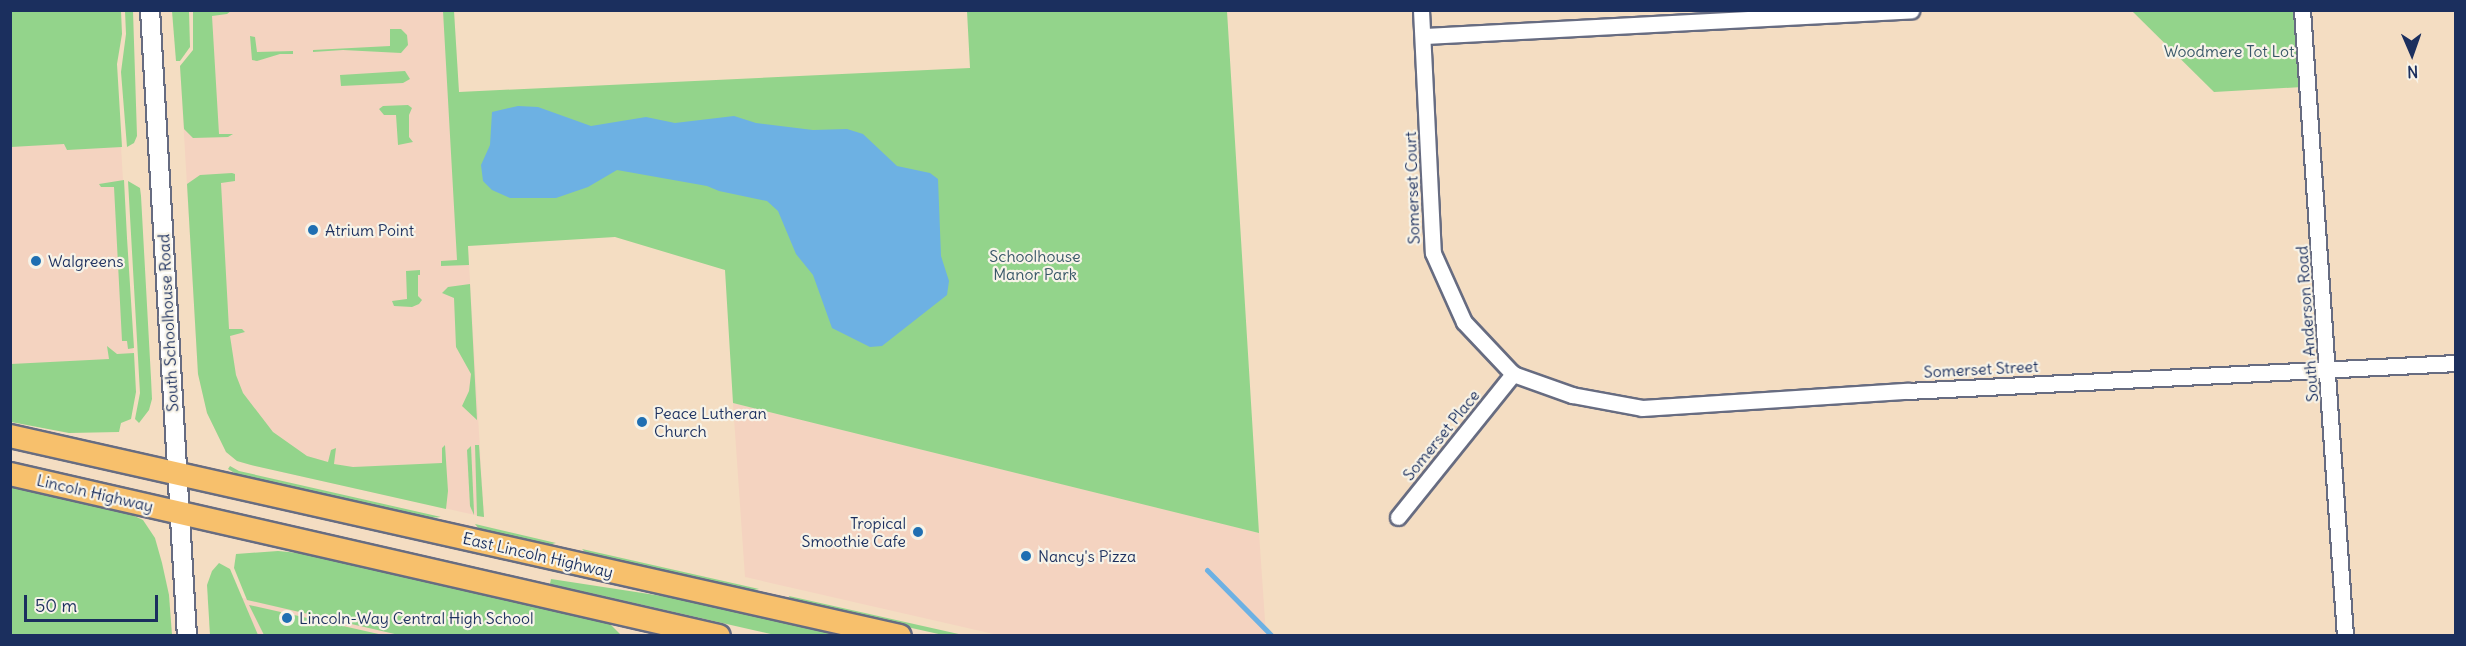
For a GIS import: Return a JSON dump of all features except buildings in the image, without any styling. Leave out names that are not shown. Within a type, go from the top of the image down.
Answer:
[{"type":"main road","points":[[10,436],[177,474]]},
{"type":"main road","name":"Lincoln Highway","points":[[10,474],[179,512]]},
{"type":"main road","name":"East Lincoln Highway","points":[[177,474],[900,636]]},
{"type":"main road","points":[[179,512],[719,636]]},
{"type":"street","name":"South Schoolhouse Road","points":[[150,10],[186,636]]},
{"type":"street","name":"Somerset Court","points":[[1422,10],[1433,253],[1464,322],[1512,374]]},
{"type":"street","points":[[1423,36],[1911,10]]},
{"type":"street","name":"South Anderson Road","points":[[2302,10],[2329,370],[2345,636]]},
{"type":"street","name":"Somerset Street","points":[[1512,374],[1572,395],[1642,408],[1907,391],[2456,363]]},
{"type":"street","name":"Somerset Place","points":[[1398,517],[1512,374]]},
{"type":"shaded area","points":[[193,11],[454,11],[484,517],[251,465],[237,461],[226,452],[207,413],[198,374],[180,66],[193,50]]},
{"type":"shaded area","points":[[115,47],[134,363],[11,369],[11,52]]},
{"type":"shaded area","points":[[733,403],[1259,533],[1266,635],[998,635],[745,577]]},
{"type":"shaded area","name":"Lincoln-Way Central High School","points":[[236,597],[263,601],[413,636],[234,636]]},
{"type":"green space","points":[[11,10],[121,11],[122,34],[117,64],[122,147],[67,150],[64,144],[11,147]]},
{"type":"green space","name":"Woodmere Tot Lot","points":[[2131,10],[2297,11],[2302,87],[2214,92]]},
{"type":"green space","points":[[125,11],[133,11],[137,136],[134,143],[127,147],[121,72],[126,34]]},
{"type":"green space","points":[[172,11],[189,11],[190,47],[180,61],[176,61]]},
{"type":"green space","points":[[193,11],[231,11],[227,14],[212,16],[219,134],[233,134],[228,137],[193,138],[184,129],[180,66],[193,50]]},
{"type":"green space","name":"Schoolhouse Manor Park","points":[[443,11],[454,11],[459,92],[970,68],[967,11],[1227,11],[1259,533],[733,403],[725,270],[615,237],[468,246],[469,265],[441,266],[441,261],[457,260]]},
{"type":"green space","points":[[390,29],[401,29],[407,35],[408,45],[401,53],[343,50],[313,52],[313,50],[390,46]]},
{"type":"green space","points":[[250,36],[255,37],[257,52],[293,51],[293,54],[280,54],[257,61],[252,60]]},
{"type":"green space","points":[[405,71],[410,79],[403,83],[341,86],[340,75]]},
{"type":"green space","points":[[408,105],[412,108],[409,115],[409,137],[413,142],[398,145],[396,115],[384,115],[379,109],[383,106]]},
{"type":"green space","points":[[235,174],[235,181],[221,183],[229,329],[242,329],[245,332],[230,336],[236,375],[243,393],[273,432],[307,456],[328,462],[331,450],[336,448],[334,464],[353,467],[442,463],[442,448],[445,445],[448,491],[446,509],[251,465],[237,461],[226,452],[207,413],[198,374],[187,184],[200,175]]},
{"type":"green space","points":[[124,180],[134,348],[128,349],[127,341],[122,341],[114,187],[101,187],[99,184]]},
{"type":"green space","points":[[128,181],[140,188],[141,196],[152,399],[149,410],[139,423],[135,419],[140,393]]},
{"type":"green space","points":[[420,270],[418,296],[422,300],[412,307],[394,306],[392,301],[407,299],[406,271]]},
{"type":"green space","points":[[470,284],[477,420],[462,406],[469,391],[471,374],[456,347],[454,298],[442,293],[448,287]]},
{"type":"green space","points":[[107,346],[117,354],[134,353],[136,392],[131,419],[121,423],[119,432],[69,433],[11,422],[11,364],[109,359]]},
{"type":"green space","points":[[475,445],[479,445],[484,517],[477,516]]},
{"type":"green space","points":[[471,446],[474,515],[470,506],[467,450]]},
{"type":"green space","points":[[230,466],[239,471],[441,517],[430,518],[238,475],[228,469]]},
{"type":"green space","points":[[10,485],[128,513],[143,520],[155,538],[162,563],[169,595],[172,635],[11,635]]},
{"type":"green space","points":[[475,524],[556,543],[548,545],[479,529]]},
{"type":"green space","points":[[582,549],[759,589],[749,591],[587,554]]},
{"type":"green space","points":[[278,551],[319,555],[597,619],[610,624],[621,635],[399,635],[247,600],[234,568],[236,554]]},
{"type":"green space","points":[[219,563],[230,569],[258,635],[210,635],[207,585],[212,571]]},
{"type":"green space","points":[[551,579],[675,598],[836,635],[775,635],[550,584]]},
{"type":"green space","points":[[789,596],[963,635],[943,635],[791,601]]},
{"type":"green space","points":[[249,605],[383,635],[264,635]]},
{"type":"water","points":[[518,106],[538,107],[591,126],[646,117],[675,123],[734,116],[756,123],[813,130],[847,129],[863,134],[897,166],[930,173],[938,179],[941,256],[949,281],[947,295],[882,346],[870,347],[832,328],[813,275],[796,254],[778,211],[767,201],[719,191],[707,186],[617,170],[588,187],[556,198],[510,198],[492,190],[483,181],[481,165],[490,145],[492,112]]},
{"type":"waterway","points":[[1207,570],[1272,636]]},
{"type":"place","name":"Atrium Point","points":[[313,230]]},
{"type":"place","name":"Walgreens","points":[[36,261]]},
{"type":"place","name":"Peace Lutheran Church","points":[[642,422]]},
{"type":"place","name":"Tropical Smoothie Cafe","points":[[918,532]]},
{"type":"place","name":"Nancy's Pizza","points":[[1026,556]]},
{"type":"place","name":"Lincoln-Way Central High School","points":[[287,618]]}]
